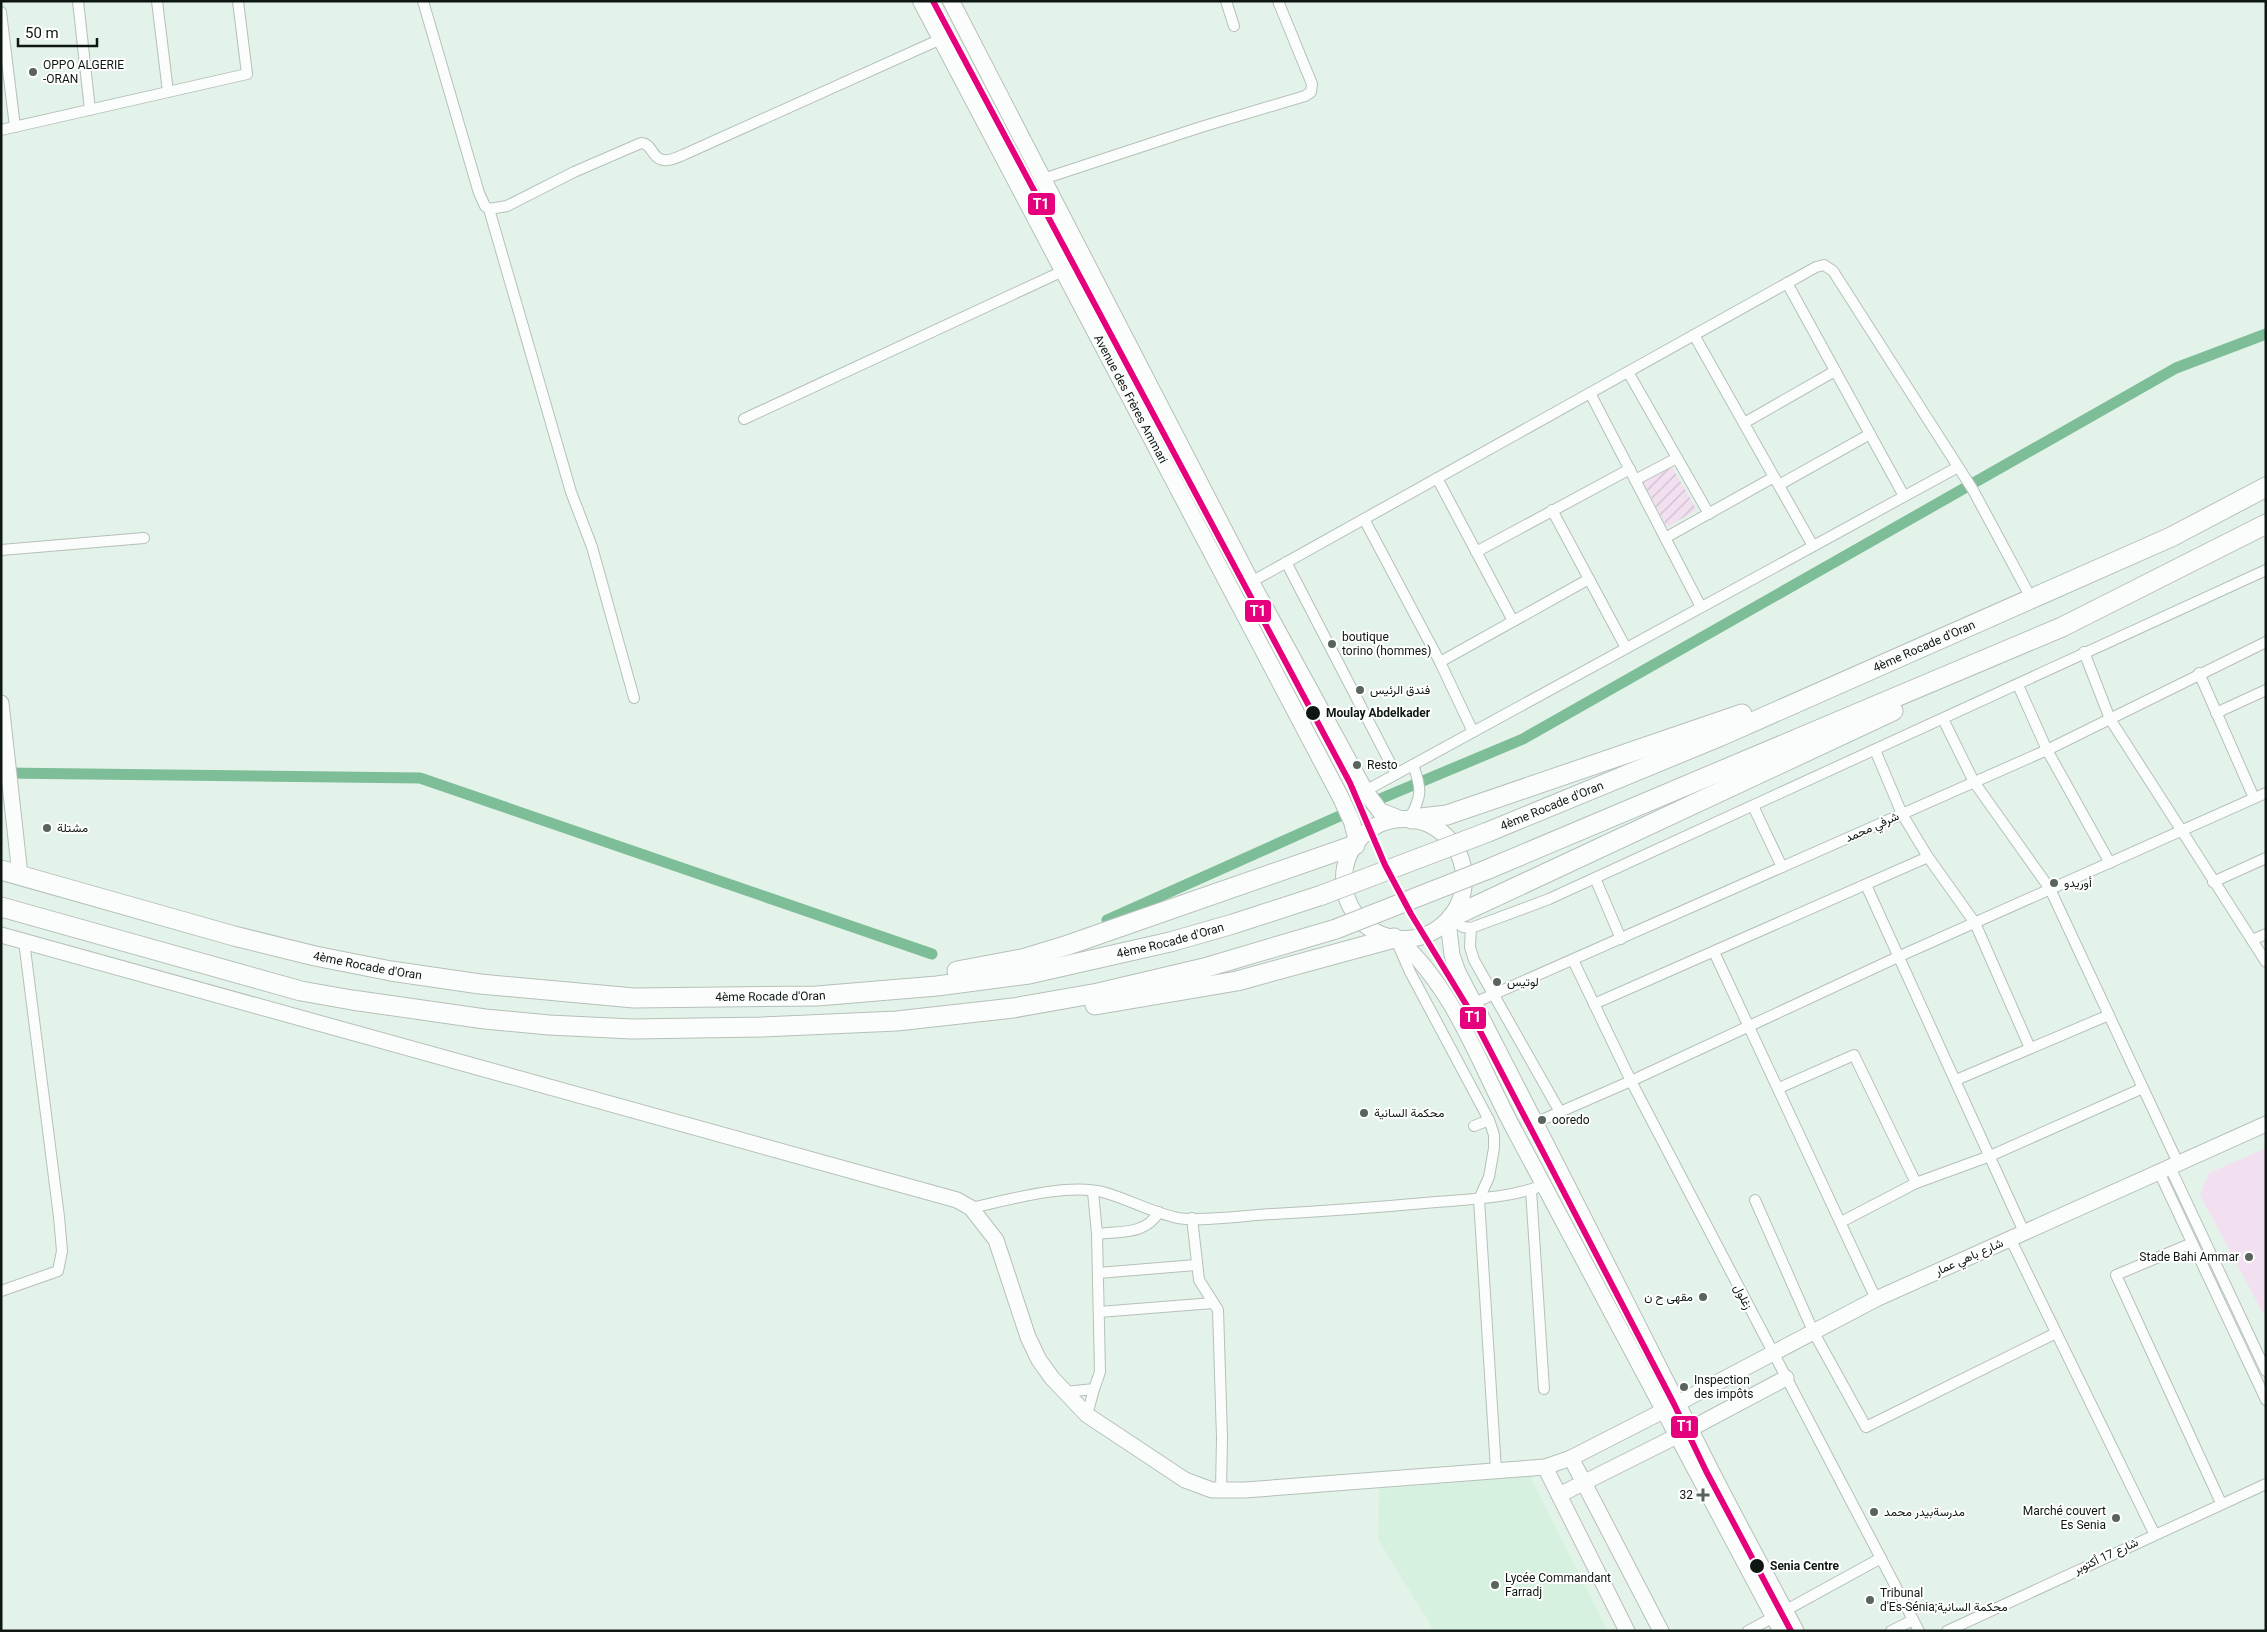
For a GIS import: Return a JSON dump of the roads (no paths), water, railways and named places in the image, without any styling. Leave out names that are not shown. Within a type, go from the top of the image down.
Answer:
[{"type":"highway","name":"4ème Rocade d'Oran","points":[[1,870],[234,936],[315,956],[418,975],[489,985],[634,998],[816,996],[938,986],[1028,974],[1170,942],[1233,924],[1322,895],[1488,832],[1721,736],[2171,537],[2266,487]]},
{"type":"highway","points":[[1450,919],[1819,746],[2062,627],[2266,524]]},
{"type":"highway","points":[[897,1021],[1013,1008],[1098,993],[1204,968],[1336,929],[1486,870],[2062,627]]},
{"type":"highway","points":[[1407,819],[1447,815],[1807,692],[1839,684]]},
{"type":"highway","points":[[816,996],[1022,958],[1106,933],[1356,843]]},
{"type":"highway","points":[[1,907],[301,991],[426,1012],[540,1024],[632,1029],[762,1028],[1057,1011],[1237,981],[1396,939]]},
{"type":"main road","name":"Avenue des Frères Ammari","points":[[921,1],[1341,798],[1352,822],[1356,843]]},
{"type":"main road","name":"Avenue des Frères Ammari","points":[[951,1],[1251,582],[1365,791],[1374,806],[1386,815],[1407,819]]},
{"type":"main road","points":[[1,703],[20,875]]},
{"type":"main road","points":[[1407,819],[1425,823],[1438,829],[1449,838],[1463,863],[1464,891],[1450,919],[1425,936],[1396,939],[1377,933],[1363,923],[1352,910],[1346,894],[1344,877],[1347,860],[1356,843],[1366,833],[1381,824],[1407,819]]},
{"type":"main road","points":[[1450,919],[1454,962],[1678,1402],[1684,1433],[1780,1620],[1796,1631]]},
{"type":"main road","points":[[1,935],[947,1197],[971,1208]]},
{"type":"main road","points":[[1396,939],[1424,965],[1446,995],[1538,1187],[1663,1411],[1684,1433]]},
{"type":"main road","name":"شارع باهي عمار","points":[[971,1208],[996,1240],[1028,1337],[1039,1360],[1065,1392],[1087,1414],[1185,1480],[1212,1490],[1245,1490],[1545,1467],[1571,1458],[1876,1299],[2266,1124]]},
{"type":"main road","points":[[1559,1495],[1684,1433],[1786,1378]]},
{"type":"main road","points":[[1571,1458],[1661,1631]]},
{"type":"main road","points":[[1545,1467],[1627,1631]]},
{"type":"street","points":[[78,1],[90,110]]},
{"type":"street","points":[[157,1],[168,92]]},
{"type":"street","points":[[1,130],[247,74],[238,1]]},
{"type":"street","points":[[424,1],[479,193],[485,206],[489,209],[572,492],[592,546],[634,698]]},
{"type":"street","points":[[1226,1],[1234,26]]},
{"type":"street","points":[[1043,179],[1201,127],[1305,96],[1311,92],[1312,84],[1278,1]]},
{"type":"street","points":[[1,12],[15,127]]},
{"type":"street","points":[[489,209],[507,206],[574,172],[640,143],[645,143],[655,157],[660,160],[666,161],[683,155],[941,39]]},
{"type":"street","points":[[1251,582],[1787,283],[1820,266],[1828,266],[1834,271],[1973,490],[2031,598]]},
{"type":"street","points":[[744,419],[1063,271]]},
{"type":"street","points":[[1787,283],[1904,496]]},
{"type":"street","points":[[1694,335],[1813,546]]},
{"type":"street","points":[[1744,423],[1835,371]]},
{"type":"street","points":[[1628,372],[1709,514]]},
{"type":"street","points":[[1590,393],[1701,607]]},
{"type":"street","points":[[1665,538],[1870,434]]},
{"type":"street","points":[[1635,480],[1677,458]]},
{"type":"street","points":[[1365,791],[1958,467]]},
{"type":"street","points":[[1476,552],[1630,469]]},
{"type":"street","points":[[1437,478],[1513,621]]},
{"type":"street","points":[[1552,510],[1626,648]]},
{"type":"street","points":[[1364,519],[1440,662],[1473,732]]},
{"type":"street","points":[[1,550],[144,538]]},
{"type":"street","points":[[1286,562],[1396,774]]},
{"type":"street","points":[[1450,919],[1462,927],[1471,928],[1549,900],[2018,685],[2084,652],[2266,570]]},
{"type":"street","points":[[1440,662],[1589,579]]},
{"type":"street","name":"شرفي محمد","points":[[1474,1003],[2047,750],[2199,673],[2266,642]]},
{"type":"street","points":[[2084,652],[2110,719],[2184,831],[2212,882],[2266,962]]},
{"type":"street","points":[[2199,673],[2254,798]]},
{"type":"street","points":[[2018,685],[2047,750],[2110,863]]},
{"type":"street","points":[[2216,713],[2266,690]]},
{"type":"street","points":[[1943,719],[1974,782],[2050,890],[2143,1088],[2192,1243],[2266,1400]]},
{"type":"street","points":[[1874,750],[1902,814],[1928,857],[1974,923],[2030,1048]]},
{"type":"street","points":[[1407,819],[1419,800],[1420,788],[1413,765]]},
{"type":"street","points":[[1537,1122],[1632,1081],[1900,956],[2266,793]]},
{"type":"street","points":[[1753,806],[1782,867]]},
{"type":"street","points":[[1594,1004],[1928,857]]},
{"type":"street","points":[[2212,882],[2266,858]]},
{"type":"street","points":[[1595,878],[1621,939]]},
{"type":"street","points":[[1866,885],[1990,1156],[2017,1235],[2056,1333],[2154,1533]]},
{"type":"street","points":[[1471,928],[1472,955],[1492,995],[1560,1112]]},
{"type":"street","points":[[2252,940],[2266,934]]},
{"type":"street","points":[[1396,939],[1410,972],[1490,1120],[1494,1135],[1494,1148],[1489,1177],[1479,1199],[1496,1470]]},
{"type":"street","points":[[1,1291],[58,1271],[62,1251],[60,1217],[24,942]]},
{"type":"street","points":[[1714,952],[1876,1299]]},
{"type":"street","name":"زغلول","points":[[1573,960],[1632,1081],[1919,1631]]},
{"type":"street","points":[[1956,1080],[2109,1015]]},
{"type":"street","points":[[1779,1088],[1854,1055],[1916,1183]]},
{"type":"street","points":[[1841,1222],[1916,1183],[1990,1156],[2143,1088]]},
{"type":"street","points":[[1474,1126],[1490,1120]]},
{"type":"street","points":[[2169,1167],[2266,1371]]},
{"type":"street","points":[[971,1208],[1037,1194],[1075,1190],[1105,1192],[1179,1218],[1192,1218],[1365,1209],[1479,1199],[1538,1187],[1544,1389]]},
{"type":"street","points":[[1087,1414],[1100,1372],[1097,1234],[1093,1192]]},
{"type":"street","points":[[1755,1200],[1812,1331],[1866,1427],[2056,1333]]},
{"type":"street","points":[[1097,1234],[1144,1228],[1153,1222],[1159,1212]]},
{"type":"street","points":[[1192,1218],[1199,1280],[1218,1310],[1222,1438],[1220,1490]]},
{"type":"street","points":[[2192,1243],[2116,1275],[2221,1503]]},
{"type":"street","points":[[1098,1274],[1196,1265]]},
{"type":"street","points":[[1099,1312],[1213,1303]]},
{"type":"street","points":[[1065,1392],[1094,1389]]},
{"type":"street","name":"شارع 17 أكتوبر","points":[[1947,1631],[2154,1533],[2266,1484]]},
{"type":"street","points":[[1748,1631],[1780,1620],[1880,1558]]},
{"type":"street","points":[[1891,1631],[1913,1620]]},
{"type":"waterway","points":[[1368,804],[1523,739],[2176,368],[2266,334]]},
{"type":"waterway","points":[[3,773],[420,778],[932,954]]},
{"type":"waterway","points":[[1107,920],[1353,810]]},
{"type":"place","name":"OPPO ALGERIE -ORAN","points":[[33,72]]},
{"type":"place","name":"boutique torino (hommes)","points":[[1332,644]]},
{"type":"place","name":"فندق الرئيس","points":[[1360,690]]},
{"type":"place","name":"Moulay Abdelkader","points":[[1313,713]]},
{"type":"place","name":"Resto","points":[[1357,765]]},
{"type":"place","name":"مشتلة","points":[[47,828]]},
{"type":"place","name":"أوريدو","points":[[2054,883]]},
{"type":"place","name":"لوتيس","points":[[1497,982]]},
{"type":"place","name":"محكمة السانية","points":[[1364,1113]]},
{"type":"place","name":"ooredo","points":[[1542,1120]]},
{"type":"place","name":"Stade Bahi Ammar","points":[[2249,1257]]},
{"type":"place","name":"مقهى ح ن","points":[[1703,1297]]},
{"type":"place","name":"Inspection des impôts","points":[[1684,1387]]},
{"type":"place","name":"32","points":[[1703,1495]]},
{"type":"place","name":"مدرسةبيدر محمد","points":[[1874,1512]]},
{"type":"place","name":"Marché couvert Es Senia","points":[[2116,1518]]},
{"type":"place","name":"Senia Centre","points":[[1757,1566]]},
{"type":"place","name":"Lycée Commandant Farradj","points":[[1495,1585]]},
{"type":"place","name":"Tribunal d'Es-Sénia;محكمة السانية","points":[[1870,1600]]}]
